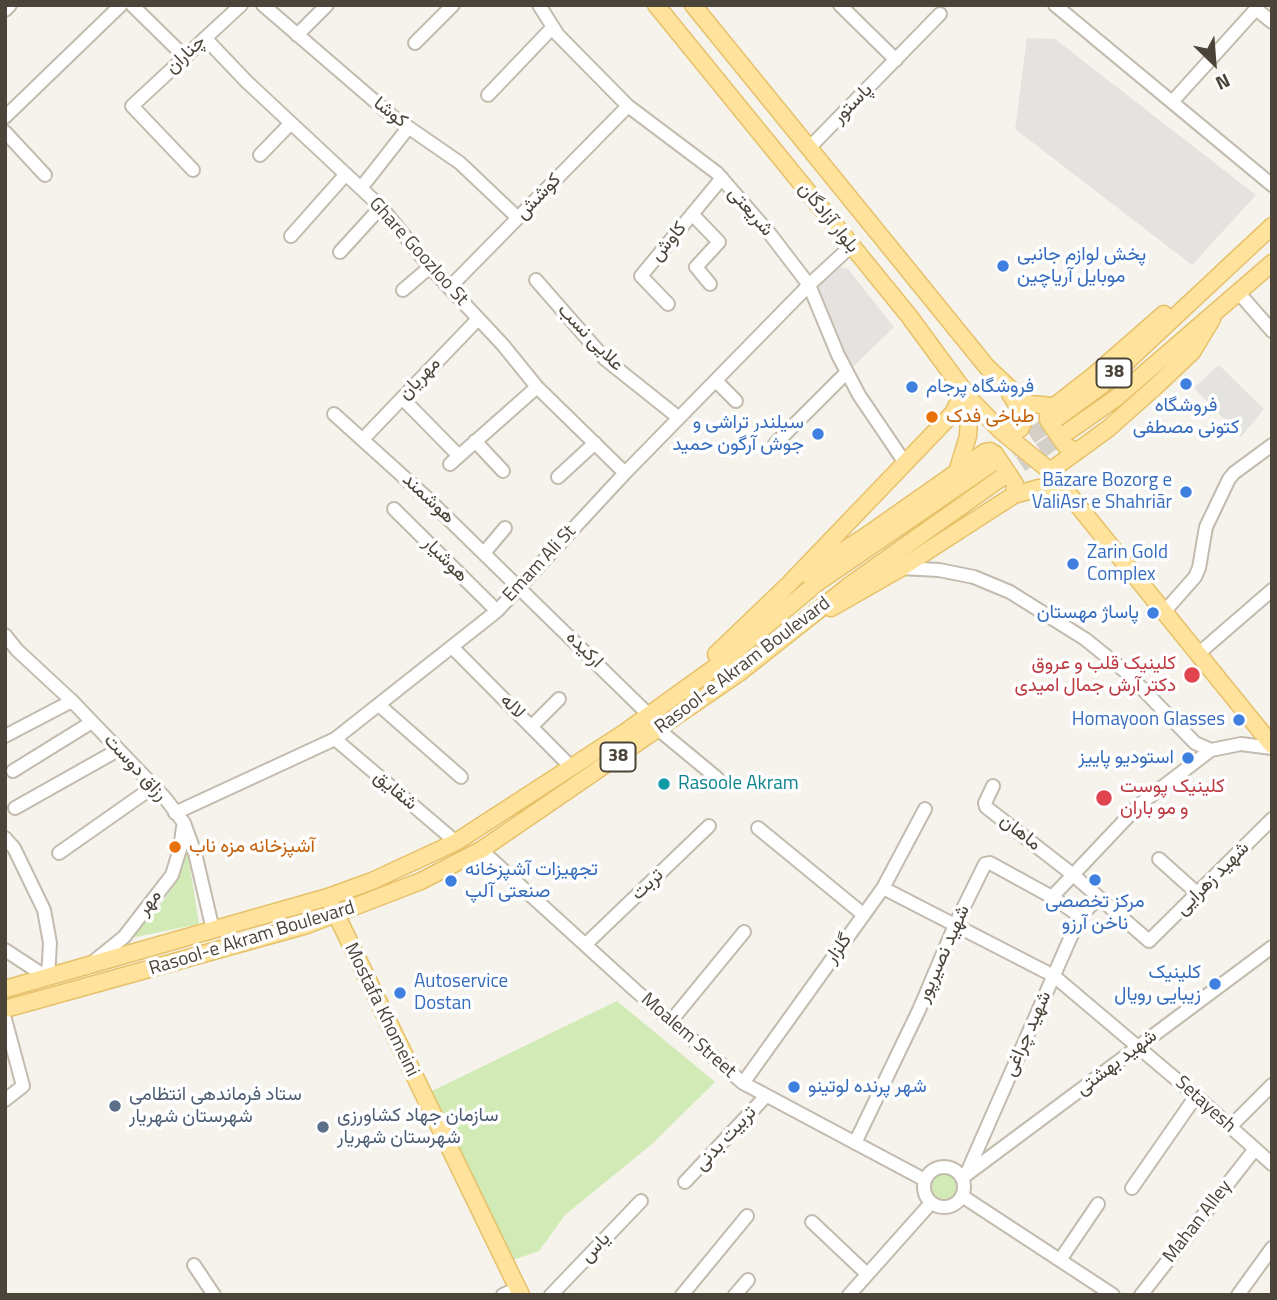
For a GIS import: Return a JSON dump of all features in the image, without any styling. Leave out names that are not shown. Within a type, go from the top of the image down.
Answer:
[{"type":"main road","name":"بلوار آزادگان","points":[[656,5],[909,316],[965,393],[1000,430],[1049,471],[1270,740]]},
{"type":"main road","name":"بلوار آزادگان","points":[[692,5],[1001,382],[1030,404],[1055,412]]},
{"type":"main road","points":[[722,87],[745,68]]},
{"type":"main road","name":"38","points":[[1055,412],[1102,385],[1272,226]]},
{"type":"main road","name":"38","points":[[1069,431],[1116,398],[1272,263]]},
{"type":"main road","points":[[1049,471],[1127,413],[1192,352],[1217,310]]},
{"type":"main road","points":[[1000,430],[1015,431],[1023,423],[1018,405],[1001,382]]},
{"type":"main road","points":[[667,701],[788,585],[953,413],[965,393]]},
{"type":"main road","points":[[957,472],[968,436],[965,393]]},
{"type":"main road","points":[[1055,412],[1048,411],[1048,420],[1069,449],[1076,452]]},
{"type":"main road","points":[[788,585],[863,538],[985,452],[995,454],[1015,484],[1014,495]]},
{"type":"main road","name":"Rasool-e Akram Boulevard","points":[[5,989],[328,897],[372,881],[456,842],[572,768],[721,663],[817,583],[991,464]]},
{"type":"main road","name":"Rasool-e Akram Boulevard","points":[[5,1009],[307,925],[421,881],[481,850],[739,673],[850,585],[1001,478]]},
{"type":"main road","points":[[810,618],[849,600],[1014,495],[1039,488],[1065,490]]},
{"type":"main road","name":"Mostafa Khomeini","points":[[328,897],[514,1293]]},
{"type":"street","points":[[5,10],[10,5]]},
{"type":"street","points":[[5,117],[121,5]]},
{"type":"street","points":[[132,5],[185,57]]},
{"type":"street","name":"چناران","points":[[193,170],[132,106],[241,5]]},
{"type":"street","name":"کوشا","points":[[263,5],[392,116],[460,163],[518,218]]},
{"type":"street","points":[[297,35],[327,5]]},
{"type":"street","points":[[415,43],[453,5]]},
{"type":"street","name":"شریعتی","points":[[539,5],[558,35],[628,106],[722,178],[771,234],[809,285],[859,395],[905,463]]},
{"type":"street","points":[[1055,5],[1272,185]]},
{"type":"street","points":[[849,8],[896,60]]},
{"type":"street","points":[[1172,102],[1256,9],[1272,22]]},
{"type":"street","name":"پاستور","points":[[810,147],[940,14]]},
{"type":"street","points":[[488,95],[553,27]]},
{"type":"street","name":"Ghare Goozloo St","points":[[205,38],[381,207],[430,267],[537,387],[625,472]]},
{"type":"street","name":"کوشش","points":[[449,288],[628,106]]},
{"type":"street","points":[[260,155],[291,123]]},
{"type":"street","points":[[360,188],[408,128]]},
{"type":"street","points":[[5,132],[45,175]]},
{"type":"street","points":[[291,236],[346,174]]},
{"type":"street","name":"کاوش","points":[[668,304],[641,276],[722,178]]},
{"type":"street","points":[[340,252],[381,207]]},
{"type":"street","points":[[692,215],[719,242],[696,267],[710,284]]},
{"type":"street","name":"Emam Ali St","points":[[179,818],[335,739],[497,611],[625,472],[809,285],[851,246]]},
{"type":"street","points":[[403,290],[430,267]]},
{"type":"street","name":"علایی نسب","points":[[536,280],[605,359],[679,418]]},
{"type":"street","points":[[1238,292],[1272,331]]},
{"type":"street","name":"مهریان","points":[[363,439],[478,318]]},
{"type":"street","points":[[775,444],[847,372]]},
{"type":"street","points":[[716,381],[736,401]]},
{"type":"street","points":[[402,398],[455,460],[537,387]]},
{"type":"street","name":"هوشمند","points":[[334,414],[519,586]]},
{"type":"street","points":[[475,441],[503,471]]},
{"type":"street","points":[[558,477],[595,443]]},
{"type":"street","points":[[1164,612],[1199,568],[1206,527],[1229,479],[1272,444]]},
{"type":"street","name":"هوشیار","points":[[394,509],[497,611]]},
{"type":"street","points":[[484,553],[505,528]]},
{"type":"street","points":[[901,568],[939,570],[974,577],[1010,592],[1085,639],[1126,672],[1195,743],[1210,750]]},
{"type":"street","name":"ارکیده","points":[[519,586],[648,714]]},
{"type":"street","points":[[1198,654],[1272,590]]},
{"type":"street","name":"رزاق دوست","points":[[5,635],[11,652],[72,701],[179,818],[195,853],[213,930]]},
{"type":"street","name":"لاله","points":[[452,647],[572,768]]},
{"type":"street","points":[[531,727],[559,699]]},
{"type":"street","points":[[5,736],[72,701]]},
{"type":"street","points":[[379,705],[461,777]]},
{"type":"street","points":[[13,771],[92,722]]},
{"type":"street","points":[[659,730],[717,778]]},
{"type":"street","name":"شقایق","points":[[335,739],[456,842]]},
{"type":"street","points":[[1052,897],[1139,804],[1210,750],[1270,740]]},
{"type":"street","points":[[15,808],[118,750]]},
{"type":"street","name":"ماهان","points":[[993,786],[985,803],[986,807],[1072,874]]},
{"type":"street","points":[[59,853],[153,787]]},
{"type":"street","name":"گلزار","points":[[743,1083],[883,888],[925,809]]},
{"type":"street","name":"مهر","points":[[89,966],[124,937],[172,875],[180,849],[179,818]]},
{"type":"street","name":"شهید زهرایی","points":[[1098,899],[1146,940],[1154,939],[1272,820]]},
{"type":"street","name":"تربت","points":[[586,944],[709,826]]},
{"type":"street","points":[[758,828],[864,915]]},
{"type":"street","points":[[5,838],[14,848],[44,910],[50,943],[47,978],[5,950]]},
{"type":"street","name":"Moalem Street","points":[[481,850],[743,1083],[925,1180]]},
{"type":"street","points":[[1159,859],[1198,894]]},
{"type":"street","name":"شهید نصیرپور","points":[[855,1143],[985,864],[1052,897],[1080,916]]},
{"type":"street","points":[[1072,874],[1098,899]]},
{"type":"street","name":"Setayesh","points":[[883,888],[1054,975],[1272,1164]]},
{"type":"street","name":"شهید چراغی","points":[[964,1177],[1080,916],[1098,899]]},
{"type":"street","points":[[671,1021],[744,932]]},
{"type":"street","name":"شهید بهشتی","points":[[964,1177],[1272,947]]},
{"type":"street","points":[[5,1020],[23,1086],[5,1100]]},
{"type":"street","points":[[1230,1127],[1272,1085]]},
{"type":"street","name":"تربیت بدنی","points":[[685,1182],[766,1096]]},
{"type":"street","points":[[1132,1188],[1196,1096]]},
{"type":"street","name":"Mahan Alley","points":[[1141,1295],[1255,1149]]},
{"type":"street","points":[[940,1167],[953,1169],[964,1177],[962,1196],[954,1204],[937,1206],[931,1203],[924,1192],[928,1173],[940,1167]]},
{"type":"street","points":[[962,1196],[1113,1295]]},
{"type":"street","name":"یاس","points":[[551,1295],[641,1201]]},
{"type":"street","points":[[849,1295],[931,1203]]},
{"type":"street","points":[[1060,1260],[1098,1204]]},
{"type":"street","points":[[682,1295],[747,1216]]},
{"type":"street","points":[[812,1222],[867,1275]]},
{"type":"street","points":[[1238,1295],[1272,1248]]},
{"type":"street","points":[[194,1265],[214,1295]]},
{"type":"street","points":[[735,1295],[748,1280]]},
{"type":"green space","points":[[187,848],[199,924],[131,938],[165,899],[179,877]]},
{"type":"green space","points":[[617,1001],[715,1082],[652,1144],[565,1215],[539,1251],[513,1260],[430,1092]]},
{"type":"green space","points":[[944,1174],[954,1178],[958,1188],[954,1198],[944,1202],[934,1198],[930,1188],[934,1178]]},
{"type":"shaded area","points":[[1027,38],[1055,39],[1256,195],[1192,265],[1015,129]]},
{"type":"shaded area","points":[[838,266],[848,269],[894,327],[852,368],[817,290],[820,283]]},
{"type":"shaded area","points":[[1219,365],[1264,409],[1241,437],[1194,388]]},
{"type":"tunnel","points":[[991,464],[1057,418]]},
{"type":"tunnel","points":[[1001,478],[1069,431]]},
{"type":"place","name":"پخش لوازم جانبی موبایل آریاچین","points":[[1003,266]]},
{"type":"place","name":"فروشگاه کتونی مصطفی","points":[[1186,384]]},
{"type":"place","name":"فروشگاه پرجام","points":[[912,387]]},
{"type":"place","name":"طباخی فدک","points":[[932,417]]},
{"type":"place","name":"سیلندر تراشی و جوش آرگون حمید","points":[[818,434]]},
{"type":"place","name":"Bāzare Bozorg e ValiAsr e Shahriār","points":[[1186,492]]},
{"type":"place","name":"Zarin Gold Complex","points":[[1073,564]]},
{"type":"place","name":"پاساژ مهستان","points":[[1153,613]]},
{"type":"place","name":"کلینیک قلب و عروق دکتر آرش جمال امیدی","points":[[1192,675]]},
{"type":"place","name":"Homayoon Glasses","points":[[1239,720]]},
{"type":"place","name":"استودیو پاییز","points":[[1188,758]]},
{"type":"place","name":"Rasoole Akram","points":[[664,784]]},
{"type":"place","name":"کلینیک پوست و مو باران","points":[[1104,798]]},
{"type":"place","name":"آشپزخانه مزه ناب","points":[[175,847]]},
{"type":"place","name":"مرکز تخصصی ناخن آرزو","points":[[1095,880]]},
{"type":"place","name":"تجهیزات آشپزخانه صنعتی آلپ","points":[[451,881]]},
{"type":"place","name":"کلینیک زیبایی رویال","points":[[1215,984]]},
{"type":"place","name":"Autoservice Dostan","points":[[400,993]]},
{"type":"place","name":"شهر پرنده لوتینو","points":[[794,1087]]},
{"type":"place","name":"ستاد فرماندهی انتظامی شهرستان شهریار","points":[[115,1106]]},
{"type":"place","name":"سازمان جهاد کشاورزی شهرستان شهریار","points":[[323,1127]]}]
